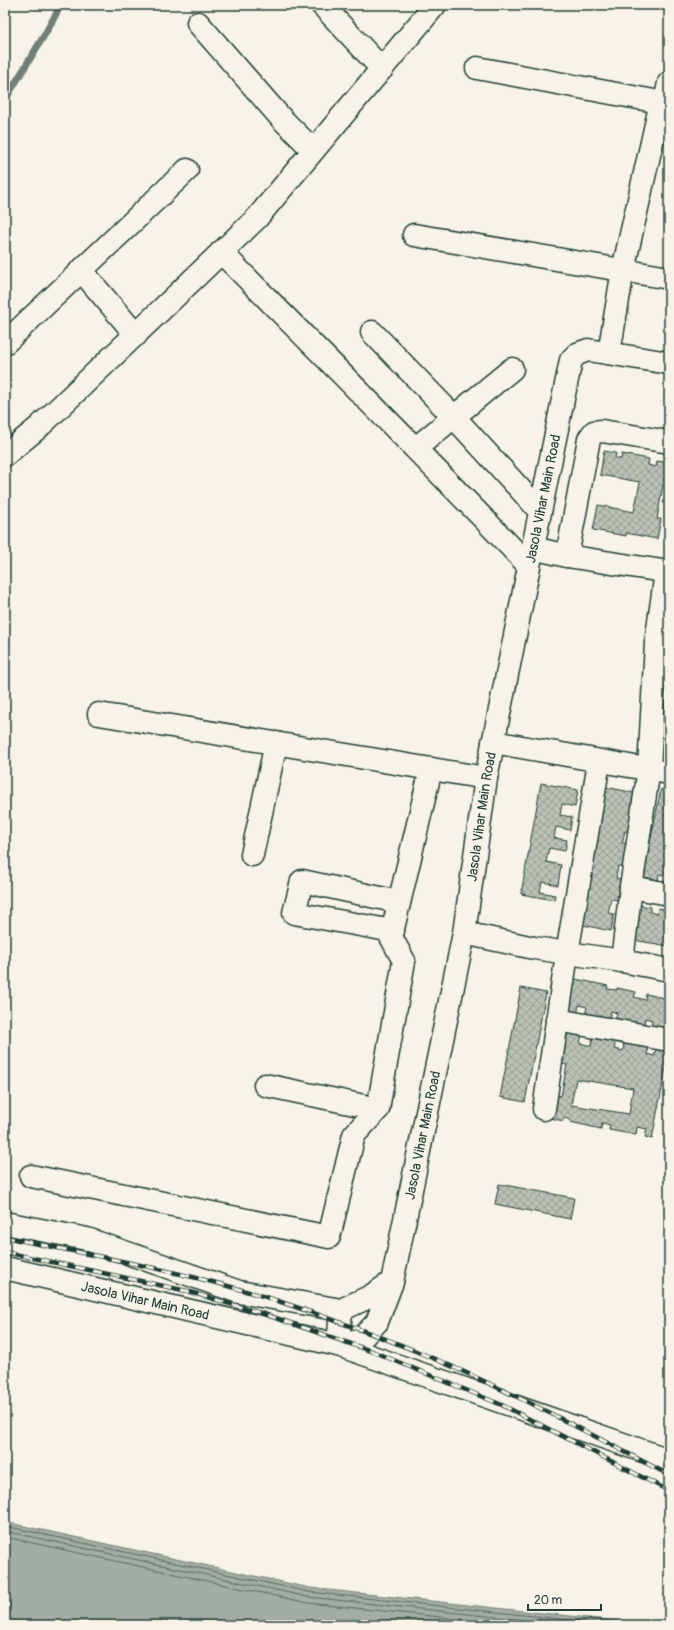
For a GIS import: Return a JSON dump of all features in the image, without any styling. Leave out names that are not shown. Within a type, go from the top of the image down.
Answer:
[{"type":"street","points":[[322,5],[382,69]]},
{"type":"street","points":[[5,455],[39,427],[257,218],[435,5]]},
{"type":"street","points":[[198,23],[280,118],[313,150]]},
{"type":"street","points":[[477,68],[668,96],[659,111],[623,270],[609,353],[669,363]]},
{"type":"street","points":[[5,343],[187,170]]},
{"type":"street","points":[[414,234],[669,278]]},
{"type":"street","points":[[221,252],[326,360],[531,557],[567,556],[668,572],[662,644],[659,771],[631,887],[622,961]]},
{"type":"street","points":[[81,270],[136,335]]},
{"type":"street","points":[[372,332],[454,417],[540,511]]},
{"type":"street","name":"Jasola Vihar Main Road","points":[[5,1268],[338,1345],[359,1341],[377,1322],[392,1282],[464,933],[486,778],[571,360],[577,354],[588,350],[609,353]]},
{"type":"street","points":[[416,448],[512,369]]},
{"type":"street","points":[[567,556],[589,439],[594,432],[602,431],[669,442]]},
{"type":"street","points":[[99,714],[486,778]]},
{"type":"street","points":[[493,742],[599,762],[659,771]]},
{"type":"street","points":[[252,855],[276,743]]},
{"type":"street","points":[[544,1109],[567,954],[599,762]]},
{"type":"street","points":[[31,1176],[329,1237],[354,1135],[378,1109],[404,962],[391,937],[431,769]]},
{"type":"street","points":[[393,930],[294,913],[302,881],[399,902]]},
{"type":"street","points":[[631,887],[669,894]]},
{"type":"street","points":[[464,933],[567,954],[622,961],[669,970]]},
{"type":"street","points":[[557,1020],[669,1040]]},
{"type":"street","points":[[265,1085],[378,1109]]},
{"type":"street","points":[[5,1223],[87,1239],[239,1292],[341,1310],[371,1296],[392,1282]]},
{"type":"street","points":[[341,1310],[338,1345],[669,1460]]},
{"type":"water","points":[[5,1522],[310,1588],[654,1625],[5,1625]]},
{"type":"building","points":[[604,451],[616,453],[615,458],[621,459],[622,454],[649,459],[648,465],[656,467],[657,461],[669,463],[667,486],[663,485],[657,519],[661,519],[657,539],[626,533],[626,536],[593,530],[598,505],[634,512],[640,482],[600,475]]},
{"type":"building","points":[[665,721],[669,722],[669,741],[662,739]]},
{"type":"building","points":[[541,783],[578,790],[575,807],[562,804],[560,815],[572,817],[570,830],[556,827],[554,838],[567,840],[565,851],[549,848],[546,862],[561,865],[558,885],[542,882],[540,892],[555,895],[554,900],[521,894]]},
{"type":"building","points":[[606,787],[639,794],[631,832],[625,831],[622,843],[629,844],[624,867],[618,866],[616,878],[621,879],[617,900],[611,899],[608,913],[614,914],[611,931],[578,924]]},
{"type":"building","points":[[661,789],[669,791],[669,882],[667,882],[668,876],[659,874],[658,880],[643,877]]},
{"type":"building","points":[[639,905],[650,907],[650,912],[657,914],[658,908],[669,910],[669,946],[633,940]]},
{"type":"building","points":[[571,978],[608,986],[607,989],[617,990],[617,988],[636,992],[634,997],[645,1000],[646,994],[669,999],[663,1030],[651,1028],[652,1020],[645,1018],[644,1026],[615,1021],[617,1013],[611,1011],[609,1020],[585,1015],[587,1007],[579,1005],[577,1015],[564,1012]]},
{"type":"building","points":[[521,988],[546,993],[525,1102],[500,1097]]},
{"type":"building","points":[[568,1032],[582,1035],[580,1043],[591,1046],[593,1037],[616,1041],[614,1049],[623,1051],[624,1043],[648,1048],[647,1054],[654,1056],[656,1049],[669,1052],[652,1139],[645,1137],[647,1129],[637,1127],[636,1135],[609,1130],[610,1125],[602,1123],[601,1129],[570,1122],[571,1120],[564,1118],[563,1121],[550,1118],[555,1095],[561,1096],[567,1065],[561,1064]],"holes":[[[576,1079],[633,1088],[629,1114],[571,1105]]]},
{"type":"building","points":[[499,1184],[574,1198],[570,1219],[495,1204]]},
{"type":"waterway","points":[[5,100],[61,5]]},
{"type":"railway","points":[[5,1237],[138,1264],[237,1288],[346,1324],[423,1354],[485,1382],[669,1475]]},
{"type":"railway","points":[[5,1252],[187,1291],[264,1314],[374,1352],[502,1405],[669,1491]]}]
